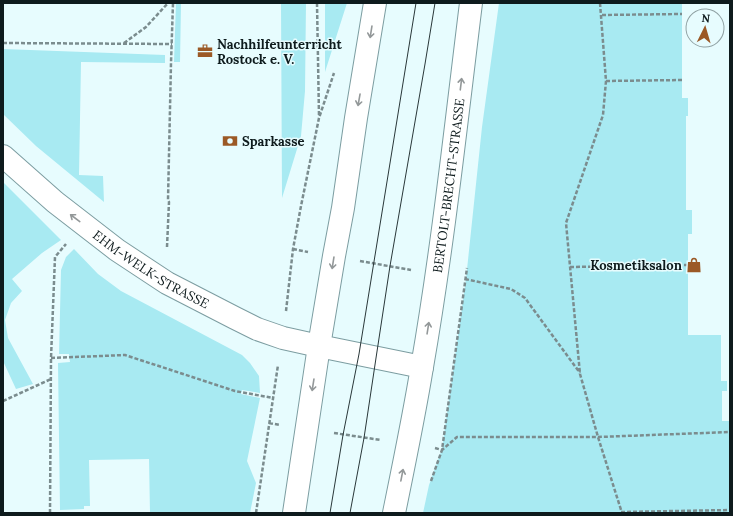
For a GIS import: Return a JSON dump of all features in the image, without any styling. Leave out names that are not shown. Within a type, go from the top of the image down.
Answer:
[{"type":"main road","points":[[294,513],[319,346],[376,3]]},
{"type":"main road","name":"BERTOLT-BRECHT-STRASSE","points":[[394,513],[422,367],[437,274],[471,3]]},
{"type":"main road","name":"EHM-WELK-STRASSE","points":[[3,156],[54,202],[117,250],[167,283],[257,329],[283,338],[319,346]]},
{"type":"main road","points":[[319,346],[422,367]]},
{"type":"path","points":[[124,43],[146,26],[168,3]]},
{"type":"path","points":[[167,247],[173,3]]},
{"type":"path","points":[[317,3],[319,118]]},
{"type":"path","points":[[600,3],[606,81],[603,115],[566,223],[580,374],[621,512],[730,510]]},
{"type":"path","points":[[602,15],[682,14]]},
{"type":"path","points":[[3,43],[172,44]]},
{"type":"path","points":[[606,81],[682,80]]},
{"type":"path","points":[[50,513],[51,358],[55,257],[84,224]]},
{"type":"path","points":[[293,249],[466,279],[511,289],[525,298],[580,374]]},
{"type":"path","points":[[570,267],[688,265]]},
{"type":"path","points":[[429,485],[442,450],[466,279]]},
{"type":"path","points":[[51,358],[125,355],[235,391],[273,398]]},
{"type":"path","points":[[3,401],[51,379]]},
{"type":"path","points":[[269,423],[442,450]]},
{"type":"path","points":[[442,450],[457,437],[472,436],[598,437],[730,432]]},
{"type":"shaded area","points":[[176,3],[269,3],[181,4],[180,62],[174,62]]},
{"type":"shaded area","points":[[281,3],[306,3],[305,91],[301,136],[282,198]]},
{"type":"shaded area","points":[[325,3],[347,3],[325,72]]},
{"type":"shaded area","points":[[499,3],[682,3],[682,98],[688,98],[688,116],[686,116],[686,210],[692,210],[692,234],[688,234],[688,335],[721,335],[721,381],[727,381],[727,391],[722,391],[722,421],[730,421],[730,513],[423,513],[429,485],[442,449],[466,279],[482,127]]},
{"type":"shaded area","points":[[3,49],[165,55],[165,63],[81,62],[79,175],[103,176],[104,202],[36,146],[3,114]]},
{"type":"shaded area","points":[[3,182],[61,240],[42,253],[12,279],[22,291],[11,303],[5,320],[8,338],[33,384],[16,389],[3,361]]},
{"type":"shaded area","points":[[74,249],[98,274],[121,291],[242,355],[259,376],[260,393],[242,390],[241,394],[260,398],[247,461],[256,483],[250,513],[150,513],[149,459],[89,460],[90,506],[84,506],[84,509],[60,510],[58,363],[70,362],[69,354],[59,354],[61,270],[66,257]]},
{"type":"tram line","points":[[330,513],[343,435],[359,354],[416,3]]},
{"type":"tram line","points":[[350,513],[364,438],[390,266],[435,3]]},
{"type":"place","name":"Nachhilfeunterricht Rostock e. V.","points":[[205,51]]},
{"type":"place","name":"Sparkasse","points":[[230,141]]},
{"type":"place","name":"Kosmetiksalon","points":[[694,265]]}]
